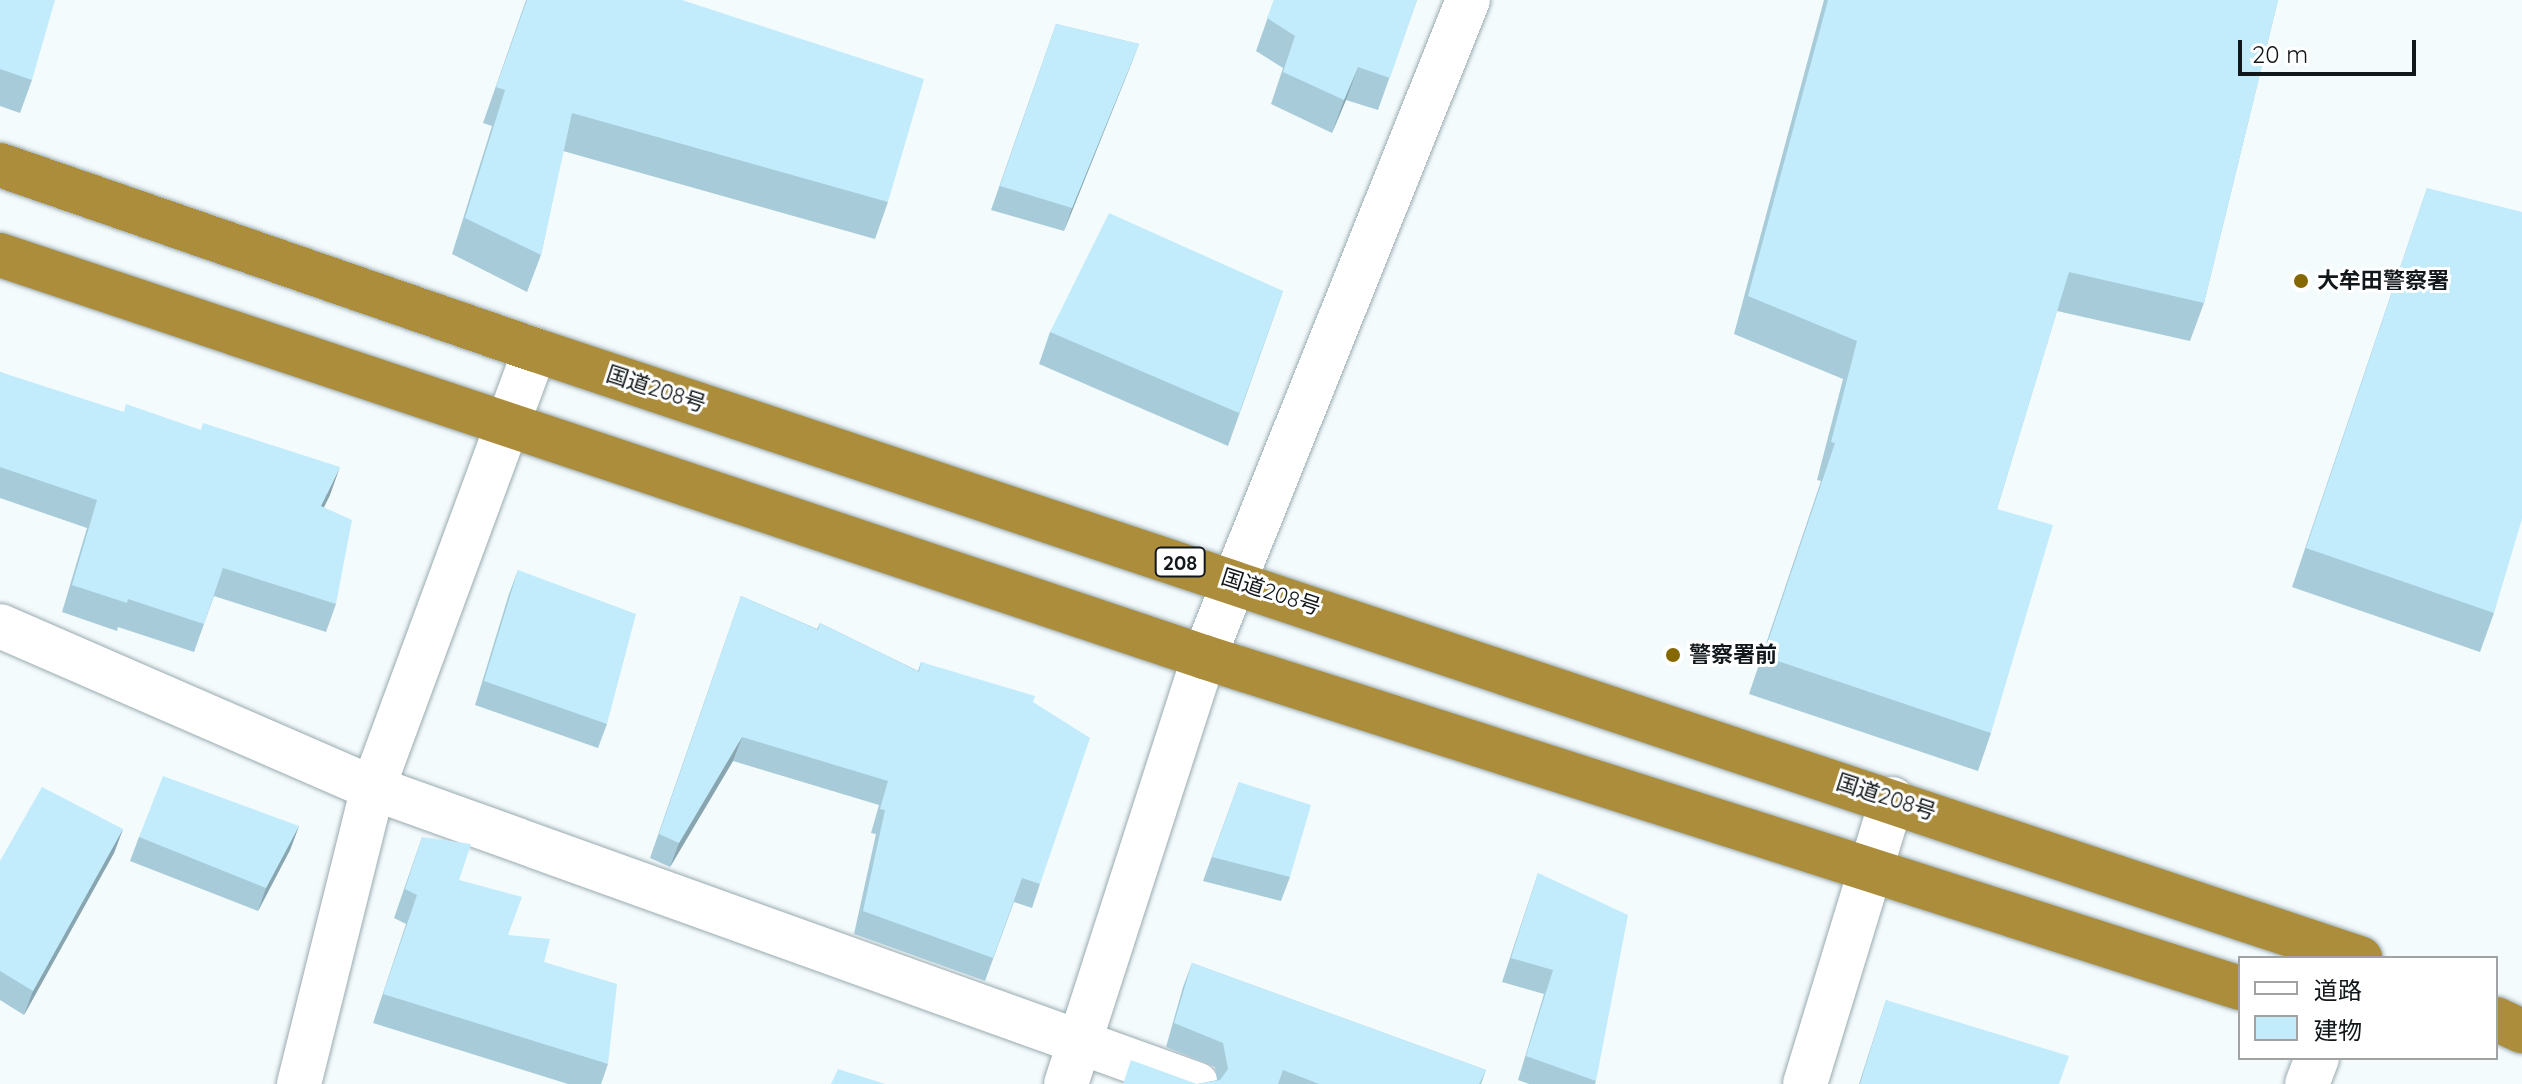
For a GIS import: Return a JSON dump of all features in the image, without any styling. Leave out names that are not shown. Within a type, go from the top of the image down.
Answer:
[{"type":"highway","name":"国道208号","points":[[0,165],[535,350],[1892,799],[2338,953]]},
{"type":"highway","points":[[0,255],[1204,657],[2238,987]]},
{"type":"highway","points":[[2498,1020],[2522,1031]]},
{"type":"highway","points":[[2498,1034],[2522,1037]]},
{"type":"street","points":[[1066,1084],[1204,657],[1468,0]]},
{"type":"street","points":[[299,1084],[373,788],[511,425],[535,350]]},
{"type":"street","points":[[0,626],[373,788],[1081,1039],[1196,1084]]},
{"type":"street","points":[[1805,1084],[1892,799]]},
{"type":"street","points":[[2307,1084],[2316,1060]]},
{"type":"building","points":[[0,0],[55,0],[32,80],[0,69]]},
{"type":"building","points":[[527,0],[682,0],[924,79],[888,202],[572,113],[541,255],[465,218],[505,90],[496,87]]},
{"type":"building","points":[[1274,0],[1417,0],[1390,78],[1358,67],[1344,100],[1283,72],[1295,36],[1267,18]]},
{"type":"building","points":[[1828,0],[2278,0],[2204,303],[2069,272],[1997,509],[2053,525],[1991,733],[1763,656],[1835,443],[1831,442],[1857,341],[1748,296]]},
{"type":"building","points":[[1056,24],[1139,44],[1072,208],[1000,186]]},
{"type":"building","points":[[2427,188],[2522,212],[2522,519],[2494,613],[2306,548]]},
{"type":"building","points":[[1109,213],[1283,291],[1239,413],[1050,332]]},
{"type":"building","points":[[0,372],[124,412],[126,404],[201,430],[203,423],[340,467],[321,506],[352,520],[336,604],[223,568],[204,624],[128,599],[127,603],[72,585],[97,500],[0,467]]},
{"type":"building","points":[[518,570],[636,614],[607,724],[484,681]]},
{"type":"building","points":[[741,596],[818,630],[820,623],[919,672],[921,662],[1035,696],[1033,702],[1090,738],[1040,884],[1022,878],[993,958],[863,911],[885,810],[880,809],[888,781],[742,737],[679,843],[659,834]]},
{"type":"building","points":[[163,776],[299,826],[266,888],[139,837]]},
{"type":"building","points":[[1239,782],[1311,805],[1290,877],[1212,857]]},
{"type":"building","points":[[42,787],[123,829],[33,991],[0,971],[0,861]]},
{"type":"building","points":[[422,837],[471,844],[459,880],[522,897],[508,935],[550,939],[544,962],[617,984],[608,1064],[383,994],[417,895],[405,889]]},
{"type":"building","points":[[1538,873],[1628,915],[1596,1081],[1526,1056],[1553,970],[1511,958]]},
{"type":"building","points":[[1192,963],[1486,1070],[1479,1084],[1319,1084],[1283,1070],[1278,1084],[1197,1084],[1220,1080],[1228,1069],[1223,1043],[1174,1023]]},
{"type":"building","points":[[1886,1000],[2069,1056],[2059,1084],[1860,1084]]},
{"type":"building","points":[[1131,1060],[1197,1084],[1123,1084]]},
{"type":"building","points":[[838,1069],[885,1084],[831,1084]]},
{"type":"place","name":"大牟田警察署","points":[[2301,281]]},
{"type":"place","name":"警察署前","points":[[1673,655]]}]
